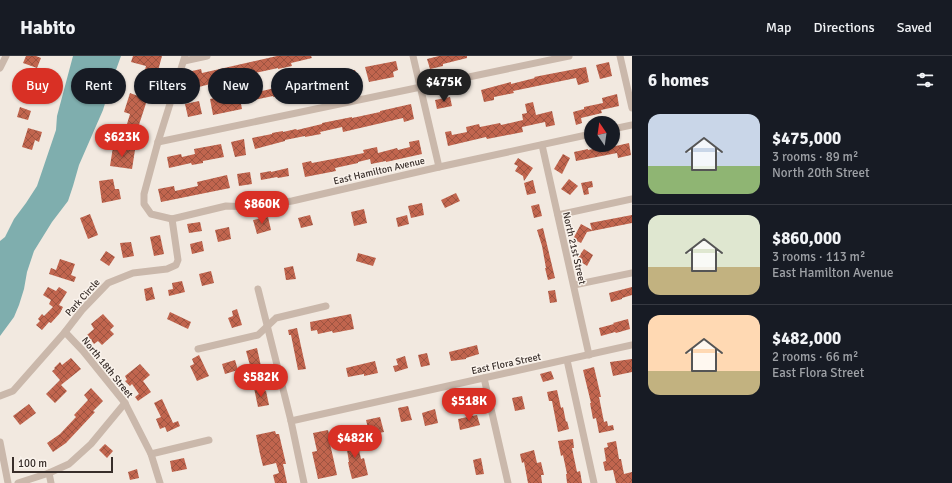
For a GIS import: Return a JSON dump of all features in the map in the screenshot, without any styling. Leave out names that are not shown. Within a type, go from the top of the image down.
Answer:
[{"type":"street","points":[[0,68],[6,56]]},
{"type":"street","points":[[172,219],[151,214],[144,204],[144,194],[158,142],[185,58],[207,56]]},
{"type":"street","points":[[413,56],[439,167]]},
{"type":"street","points":[[158,142],[569,56]]},
{"type":"street","points":[[620,56],[632,108]]},
{"type":"street","points":[[620,128],[632,125]]},
{"type":"street","name":"East Hamilton Avenue","points":[[172,219],[226,206],[252,207],[292,201],[584,136]]},
{"type":"street","name":"North 21st Street","points":[[542,145],[589,355]]},
{"type":"street","points":[[558,215],[632,199]]},
{"type":"street","name":"Park Circle","points":[[66,332],[82,310],[108,283],[133,273],[167,269],[176,265],[178,260],[172,219]]},
{"type":"street","points":[[574,285],[632,273]]},
{"type":"street","points":[[258,288],[291,421],[304,483]]},
{"type":"street","points":[[198,349],[258,335],[276,318],[326,306]]},
{"type":"street","points":[[0,396],[13,391],[66,332]]},
{"type":"street","name":"North 18th Street","points":[[66,332],[125,403],[151,454],[160,483]]},
{"type":"street","name":"East Flora Street","points":[[291,421],[632,345]]},
{"type":"street","points":[[567,360],[594,483]]},
{"type":"street","points":[[484,378],[508,483]]},
{"type":"street","points":[[18,483],[49,473],[69,464],[91,444],[125,403]]},
{"type":"street","points":[[151,454],[209,440]]},
{"type":"street","points":[[0,442],[8,483]]},
{"type":"street","points":[[49,473],[51,483]]},
{"type":"water","points":[[73,56],[121,56],[117,68],[71,68],[71,104],[105,104],[79,165],[68,201],[52,222],[34,251],[19,305],[14,317],[0,336],[0,241],[5,237],[14,219],[37,186],[56,130],[57,116],[60,104],[63,104],[63,94]]},
{"type":"building","points":[[26,56],[36,56],[41,58],[37,68],[23,63]]},
{"type":"building","points":[[133,56],[162,56],[159,68],[145,68],[146,66],[131,62]]},
{"type":"building","points":[[277,56],[311,56],[312,58],[291,63],[292,66],[271,68],[271,70],[263,71],[263,68],[224,68]]},
{"type":"building","points":[[439,56],[467,56],[467,58],[430,69],[427,59]]},
{"type":"building","points":[[396,61],[398,70],[393,72],[394,77],[369,82],[365,67]]},
{"type":"building","points":[[609,62],[612,76],[600,79],[596,65]]},
{"type":"building","points":[[586,67],[589,82],[578,85],[576,78],[513,91],[514,93],[494,97],[494,100],[484,102],[481,90],[511,82],[511,84],[535,78],[534,77]]},
{"type":"building","points":[[200,69],[202,73],[208,72],[208,85],[200,87]]},
{"type":"building","points":[[271,89],[271,96],[263,98],[263,91]]},
{"type":"building","points":[[130,93],[134,94],[134,104],[146,104],[135,137],[124,134],[130,114],[124,112]]},
{"type":"building","points":[[617,94],[619,106],[601,110],[602,113],[584,116],[581,118],[582,123],[576,125],[573,112],[584,109],[584,107],[603,103],[602,98]]},
{"type":"building","points":[[450,97],[452,106],[437,109],[435,100]]},
{"type":"building","points":[[533,102],[536,115],[552,111],[555,125],[546,127],[545,122],[522,127],[523,132],[487,139],[486,137],[448,146],[445,132],[451,131],[452,135],[467,132],[466,127],[479,124],[480,127],[500,123],[501,125],[523,120],[522,114],[527,113],[525,104]]},
{"type":"building","points":[[185,104],[200,104],[202,114],[188,117]]},
{"type":"building","points":[[211,104],[241,104],[242,109],[213,115]]},
{"type":"building","points":[[411,104],[414,119],[404,122],[403,118],[343,132],[342,127],[320,132],[321,134],[285,140],[255,149],[252,138],[283,131],[297,130],[322,123],[352,118]]},
{"type":"building","points":[[20,107],[31,111],[28,120],[17,117]]},
{"type":"building","points":[[28,128],[42,132],[39,142],[35,140],[32,150],[22,147]]},
{"type":"building","points":[[244,139],[246,155],[235,157],[231,142]]},
{"type":"building","points":[[419,140],[422,154],[371,164],[370,159],[335,168],[336,171],[305,177],[302,163],[311,161],[312,163],[364,153],[363,150],[377,147],[378,153],[397,148],[398,150],[410,147],[409,142]]},
{"type":"building","points":[[629,143],[631,155],[618,158],[617,153],[576,161],[574,152],[584,150],[584,152],[620,152],[620,145]]},
{"type":"building","points":[[221,144],[224,157],[203,161],[203,163],[192,165],[191,163],[169,168],[167,157],[181,154],[182,157],[195,154],[194,149]]},
{"type":"building","points":[[113,147],[135,150],[132,169],[110,166]]},
{"type":"building","points":[[563,154],[570,158],[562,174],[554,169]]},
{"type":"building","points":[[518,158],[533,168],[524,181],[523,176],[515,171],[518,166],[514,164]]},
{"type":"building","points":[[288,168],[289,176],[261,180],[260,173]]},
{"type":"building","points":[[250,172],[252,184],[239,186],[237,174]]},
{"type":"building","points":[[227,175],[230,188],[161,202],[158,189],[174,186],[175,191],[198,186],[197,182]]},
{"type":"building","points":[[113,179],[115,189],[119,189],[121,199],[102,203],[99,181]]},
{"type":"building","points":[[569,179],[578,186],[570,195],[561,189]]},
{"type":"building","points":[[533,180],[536,193],[527,195],[524,183]]},
{"type":"building","points":[[592,181],[593,187],[588,188],[589,194],[584,195],[581,183]]},
{"type":"building","points":[[456,193],[460,201],[445,208],[441,200]]},
{"type":"building","points":[[422,203],[424,215],[411,218],[408,206]]},
{"type":"building","points":[[539,204],[542,216],[534,218],[531,206]]},
{"type":"building","points":[[364,209],[367,223],[354,226],[351,212]]},
{"type":"building","points":[[90,214],[98,235],[88,239],[80,218]]},
{"type":"building","points":[[310,215],[313,225],[301,228],[298,218]]},
{"type":"building","points":[[407,215],[409,224],[398,227],[396,218]]},
{"type":"building","points":[[632,215],[632,223],[587,232],[581,243],[573,239],[581,224],[592,230],[590,223]]},
{"type":"building","points":[[268,217],[271,230],[257,234],[253,220]]},
{"type":"building","points":[[200,222],[202,231],[189,233],[187,224]]},
{"type":"building","points":[[229,227],[231,239],[218,242],[215,230]]},
{"type":"building","points":[[543,228],[555,278],[548,280],[542,246],[537,230]]},
{"type":"building","points":[[160,235],[164,254],[154,256],[150,237]]},
{"type":"building","points":[[202,241],[204,251],[192,254],[190,244]]},
{"type":"building","points":[[131,242],[134,256],[123,258],[120,243]]},
{"type":"building","points":[[584,249],[593,255],[587,266],[577,259]]},
{"type":"building","points":[[106,251],[115,257],[109,266],[100,260]]},
{"type":"building","points":[[358,253],[376,258],[373,266],[356,261]]},
{"type":"building","points":[[60,259],[75,264],[71,275],[76,277],[74,282],[49,274],[51,268],[56,270]]},
{"type":"building","points":[[293,266],[296,279],[286,280],[284,268]]},
{"type":"building","points":[[211,271],[214,283],[202,286],[199,274]]},
{"type":"building","points":[[182,281],[185,292],[169,296],[168,290],[173,289],[172,283]]},
{"type":"building","points":[[48,287],[56,291],[59,287],[67,292],[59,305],[63,307],[60,313],[42,330],[36,325],[40,321],[38,319],[42,314],[44,316],[53,307],[49,304],[51,300],[43,295]]},
{"type":"building","points":[[152,287],[155,299],[146,301],[144,289]]},
{"type":"building","points":[[632,287],[632,295],[611,302],[609,293]]},
{"type":"building","points":[[555,290],[557,302],[550,303],[548,291]]},
{"type":"building","points":[[237,309],[242,325],[232,328],[228,318],[233,316],[232,311]]},
{"type":"building","points":[[170,312],[191,322],[188,329],[167,319]]},
{"type":"building","points":[[103,314],[114,326],[110,330],[114,334],[102,345],[98,341],[94,344],[87,335],[94,329],[91,324]]},
{"type":"building","points":[[351,314],[354,329],[318,334],[317,330],[311,331],[310,322]]},
{"type":"building","points":[[628,319],[630,329],[601,336],[599,328]]},
{"type":"building","points":[[297,328],[306,369],[298,370],[291,335],[289,335],[288,330]]},
{"type":"building","points":[[477,345],[479,354],[466,359],[451,361],[449,352]]},
{"type":"building","points":[[257,348],[262,371],[258,372],[258,377],[249,379],[248,370],[251,369],[246,351]]},
{"type":"building","points":[[427,353],[430,365],[421,367],[418,355]]},
{"type":"building","points":[[199,355],[209,376],[197,381],[190,366],[194,364],[192,359]]},
{"type":"building","points":[[405,356],[408,368],[395,372],[393,366],[398,365],[396,359]]},
{"type":"building","points":[[71,358],[81,369],[61,385],[67,391],[55,403],[46,394],[60,380],[52,371],[60,362],[62,365]]},
{"type":"building","points":[[632,359],[632,372],[613,376],[610,362]]},
{"type":"building","points":[[235,360],[238,370],[225,374],[222,364]]},
{"type":"building","points":[[375,361],[378,373],[348,377],[346,368]]},
{"type":"building","points":[[140,364],[150,375],[143,381],[151,392],[138,401],[135,397],[139,394],[132,384],[130,386],[125,381],[127,380],[125,376]]},
{"type":"building","points":[[594,367],[601,397],[599,397],[604,422],[607,421],[608,426],[613,425],[614,430],[599,433],[596,418],[593,419],[591,403],[583,370]]},
{"type":"building","points":[[551,371],[554,379],[543,382],[540,374]]},
{"type":"building","points":[[259,387],[260,392],[266,391],[269,405],[258,407],[254,388]]},
{"type":"building","points":[[91,388],[103,401],[93,411],[95,412],[66,443],[53,452],[47,443],[60,434],[76,417],[74,415],[88,400],[84,395]]},
{"type":"building","points":[[557,390],[561,408],[563,407],[569,429],[558,432],[552,401],[549,401],[547,392]]},
{"type":"building","points":[[472,392],[474,402],[466,404],[463,394]]},
{"type":"building","points":[[522,396],[525,409],[515,411],[512,398]]},
{"type":"building","points":[[162,399],[173,423],[178,421],[180,426],[167,432],[165,427],[160,429],[156,419],[161,417],[154,403]]},
{"type":"building","points":[[29,404],[36,413],[20,425],[13,416]]},
{"type":"building","points":[[408,406],[412,420],[401,422],[398,408]]},
{"type":"building","points":[[435,409],[438,423],[425,426],[422,413]]},
{"type":"building","points":[[477,415],[480,425],[460,430],[458,419]]},
{"type":"building","points":[[380,417],[384,432],[379,433],[380,438],[371,440],[366,420]]},
{"type":"building","points":[[328,430],[337,475],[318,479],[312,452],[317,451],[313,433]]},
{"type":"building","points":[[275,431],[276,434],[279,434],[286,464],[283,464],[287,483],[275,483],[273,475],[279,473],[276,463],[263,466],[260,454],[256,435]]},
{"type":"building","points":[[356,437],[361,459],[364,458],[368,475],[352,479],[347,450],[345,451],[343,444],[345,444],[344,440]]},
{"type":"building","points":[[573,439],[574,448],[572,448],[577,472],[580,471],[582,483],[567,483],[567,474],[563,455],[561,456],[558,441]]},
{"type":"building","points":[[616,441],[619,459],[621,459],[624,474],[632,472],[632,483],[616,483],[613,470],[605,471],[603,462],[606,461],[604,448],[608,447],[607,443]]},
{"type":"building","points":[[105,444],[113,451],[107,458],[99,450]]},
{"type":"building","points":[[534,450],[537,463],[541,462],[544,475],[541,475],[542,483],[528,483],[524,462],[522,463],[520,454]]},
{"type":"building","points":[[184,458],[187,469],[172,472],[170,461]]},
{"type":"building","points":[[481,458],[484,474],[476,475],[473,460]]},
{"type":"building","points":[[137,469],[139,478],[130,480],[128,472]]}]
